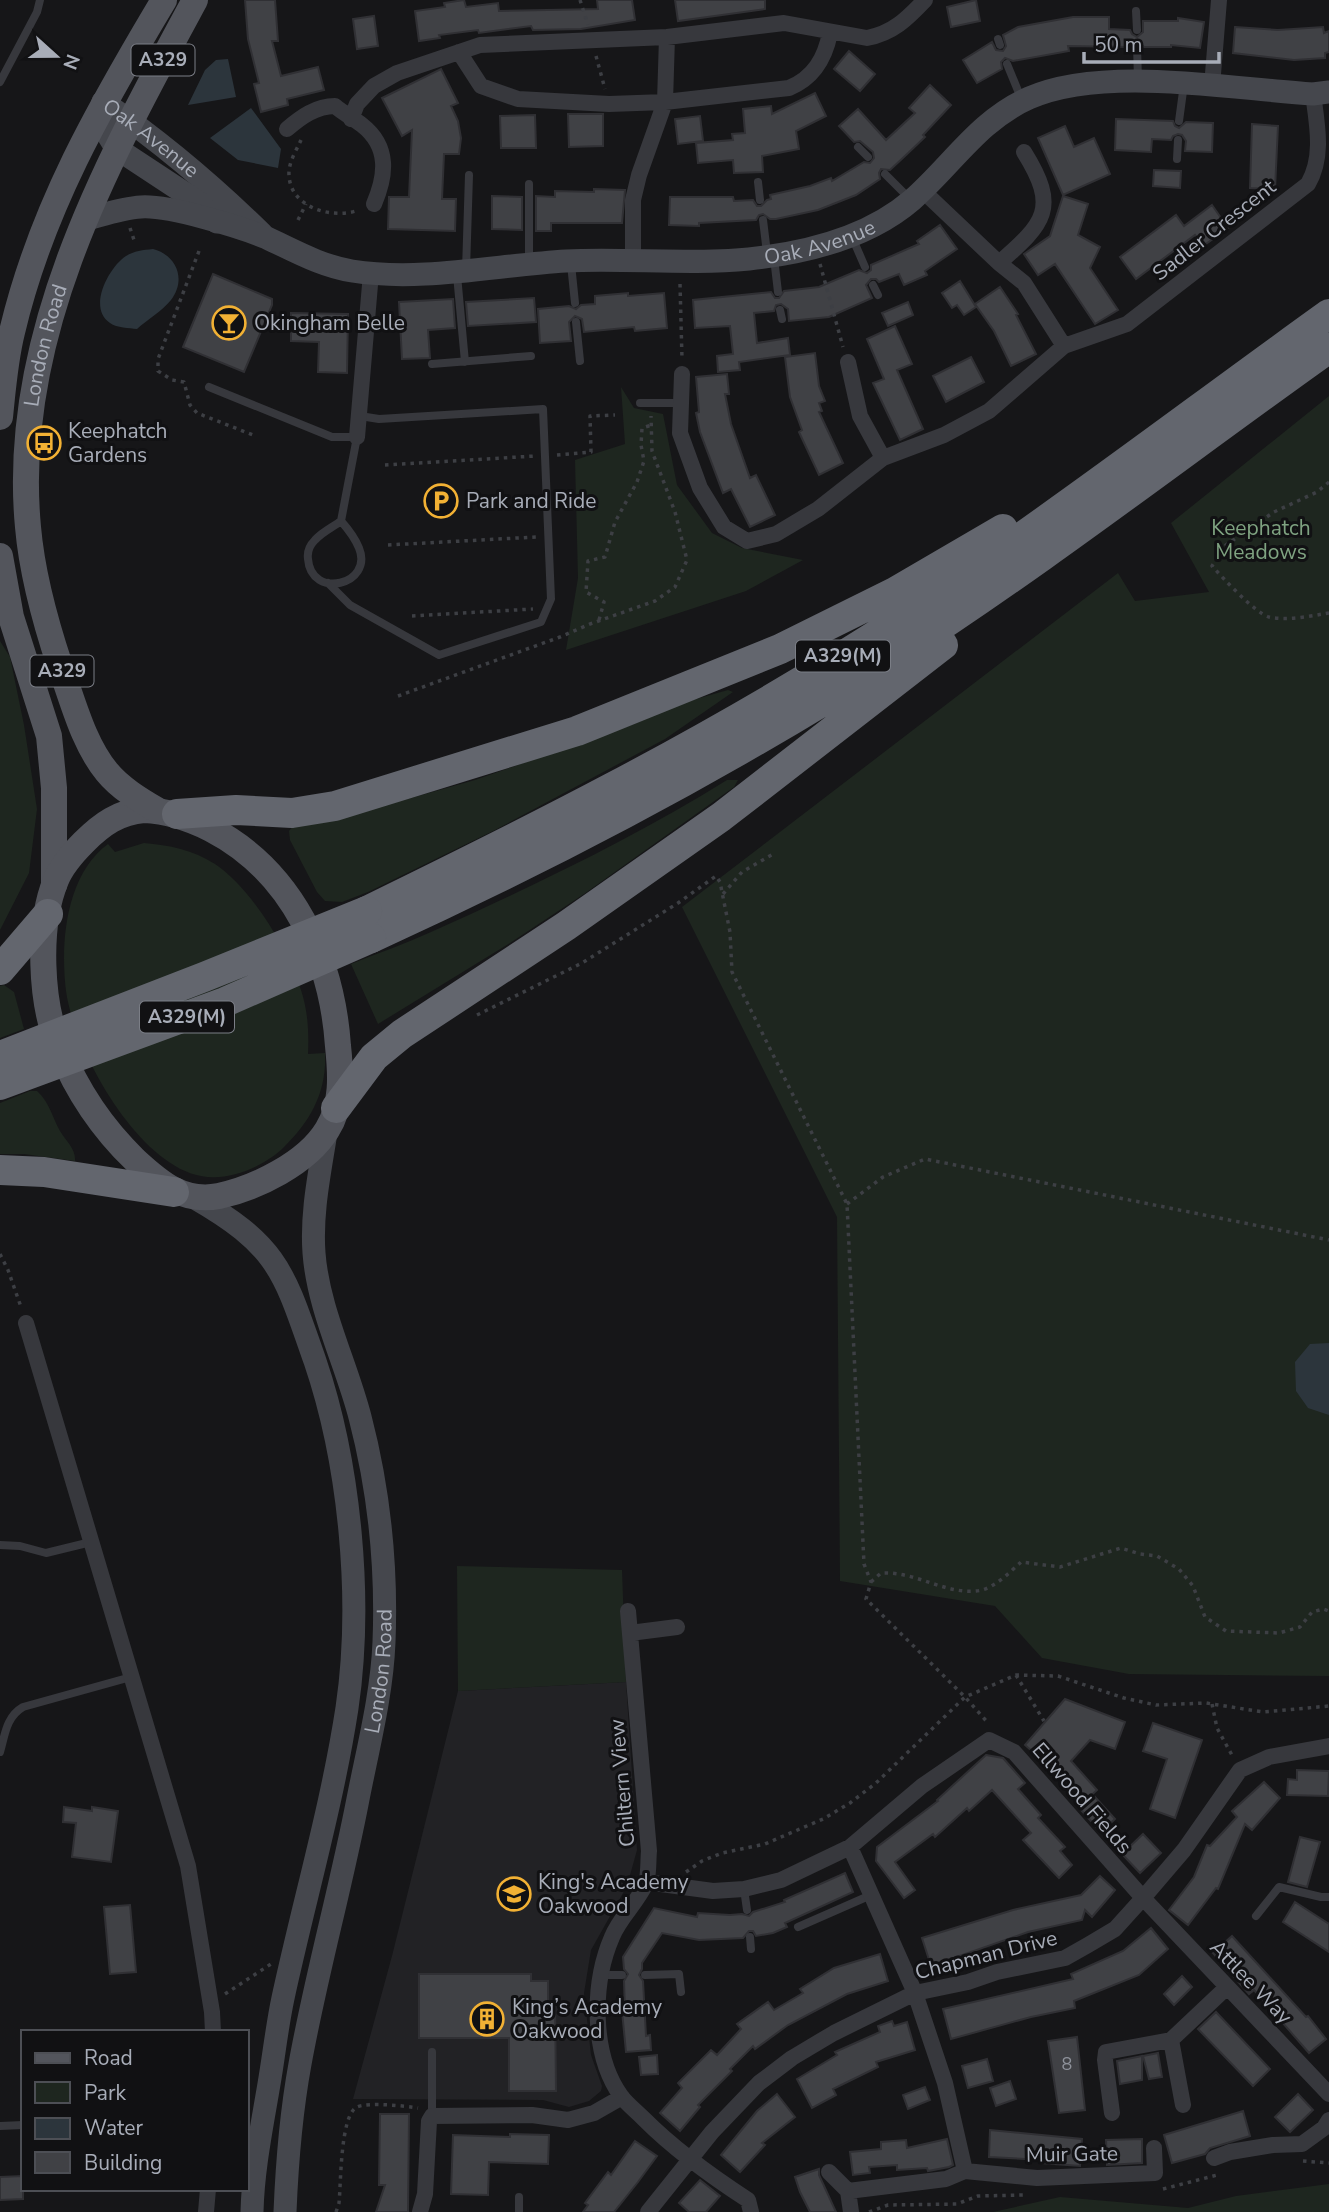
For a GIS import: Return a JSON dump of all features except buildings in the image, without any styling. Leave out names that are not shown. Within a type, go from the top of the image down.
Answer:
[{"type":"highway","name":"A329(M)","points":[[0,1085],[225,1002],[369,925],[765,703],[860,645],[1088,490],[1329,314]]},
{"type":"highway","name":"A329(M)","points":[[0,1056],[216,972],[369,925],[560,848],[705,769],[894,656],[1013,576],[1329,348]]},
{"type":"highway","name":"A329(M)","points":[[167,812],[236,810],[292,813],[335,806],[577,731],[780,649],[895,592],[989,535],[1088,490]]},
{"type":"highway","name":"A329(M)","points":[[331,1120],[374,1057],[402,1034],[577,918],[721,817],[941,646],[1013,576]]},
{"type":"highway","points":[[0,970],[51,900]]},
{"type":"highway","points":[[0,1170],[58,1174],[184,1195]]},
{"type":"main road","name":"London Road","points":[[0,417],[3,354],[9,311],[75,155],[103,102],[164,0]]},
{"type":"main road","name":"London Road","points":[[195,0],[116,148],[84,220],[51,320],[34,392],[27,455],[28,526],[37,586],[53,646],[90,747],[114,780],[167,812],[190,819],[229,840],[267,871],[294,904],[312,935],[323,965],[336,1020],[340,1069],[316,1199],[314,1253],[320,1292],[346,1369],[373,1472],[384,1570],[384,1643],[377,1698],[356,1810],[300,2062],[293,2104],[285,2212]]},
{"type":"main road","name":"Oak Avenue","points":[[84,220],[125,209],[154,207],[218,222],[265,237],[314,261],[371,273],[461,270],[570,261],[704,262],[770,256],[797,252],[873,226],[917,195],[983,127],[1022,101],[1046,91],[1081,83],[1138,82],[1321,93]]},
{"type":"main road","name":"Oak Avenue","points":[[103,102],[169,150],[232,204],[265,237]]},
{"type":"main road","name":"Oak Avenue","points":[[103,102],[106,130],[116,148],[198,202],[218,222]]},
{"type":"main road","points":[[9,311],[51,320]]},
{"type":"main road","name":"A329","points":[[0,556],[11,617],[49,736],[54,788],[51,900]]},
{"type":"main road","points":[[167,812],[133,811],[114,817],[104,824],[76,850],[62,868],[51,900],[44,938],[44,979],[59,1047],[93,1111],[137,1161],[184,1195],[219,1196],[271,1177],[305,1153],[331,1120]]},
{"type":"main road","name":"London Road","points":[[184,1195],[227,1217],[254,1238],[274,1261],[288,1285],[328,1405],[351,1545],[353,1646],[347,1706],[331,1798],[282,2001],[261,2131],[252,2212]]},
{"type":"street","points":[[351,119],[357,104],[374,86],[397,73],[480,45],[667,37],[784,23],[867,38],[878,36],[903,24],[925,0]]},
{"type":"street","points":[[1212,86],[1219,0]]},
{"type":"street","points":[[459,52],[481,86],[518,99],[609,104],[665,102],[789,88],[805,82],[820,62],[831,33]]},
{"type":"street","points":[[633,260],[633,200],[665,102],[667,37]]},
{"type":"street","name":"Sadler Crescent","points":[[682,374],[680,433],[700,488],[724,527],[747,541],[776,534],[818,509],[883,458],[944,435],[989,411],[1064,346],[1127,324],[1308,184],[1314,173],[1318,146],[1321,93]]},
{"type":"street","points":[[287,129],[303,115],[324,106],[335,106],[363,125],[382,152],[383,183],[374,204]]},
{"type":"street","points":[[999,263],[1028,237],[1045,208],[1040,178],[1024,152]]},
{"type":"street","points":[[917,195],[1024,283],[1064,346]]},
{"type":"street","points":[[358,437],[371,273]]},
{"type":"street","points":[[848,362],[860,416],[883,458]]},
{"type":"street","points":[[26,1323],[188,1866],[213,2030]]},
{"type":"street","name":"Chiltern View","points":[[628,1611],[649,1851],[646,1882],[612,1936],[600,1975],[597,1990],[601,2046],[613,2082],[622,2097],[689,2159],[748,2200],[751,2212]]},
{"type":"street","points":[[630,1633],[677,1627]]},
{"type":"street","name":"Ellwood Fields","points":[[850,1847],[922,1786],[989,1740],[1014,1752],[1143,1898]]},
{"type":"street","points":[[1240,1770],[1269,1756],[1329,1746]]},
{"type":"street","name":"Chapman Drive","points":[[648,2212],[689,2159],[739,2104],[759,2083],[792,2058],[834,2033],[915,1993],[1065,1958],[1115,1929],[1184,1850],[1240,1770]]},
{"type":"street","points":[[646,1882],[713,1891],[744,1889],[782,1880],[850,1847],[915,1993],[945,2083],[965,2171]]},
{"type":"street","name":"Attlee Way","points":[[1143,1898],[1329,2094]]},
{"type":"street","points":[[1112,2113],[1106,2052],[1171,2040],[1226,1988]]},
{"type":"street","points":[[1171,2040],[1182,2105]]},
{"type":"street","points":[[420,2212],[425,2194],[429,2121],[432,2116],[532,2115],[568,2120],[594,2113],[622,2097]]},
{"type":"street","points":[[1214,2158],[1230,2152],[1273,2145],[1302,2144],[1324,2128],[1329,2120]]},
{"type":"street","name":"Muir Gate","points":[[848,2191],[946,2179],[965,2171],[1037,2178],[1155,2174],[1154,2148]]},
{"type":"street","points":[[829,2172],[848,2191],[851,2212]]},
{"type":"street","points":[[206,2212],[208,2191]]},
{"type":"lane","points":[[0,82],[37,12],[40,0]]},
{"type":"lane","points":[[1136,11],[1137,30]]},
{"type":"lane","points":[[1137,47],[1138,82]]},
{"type":"lane","points":[[1007,64],[1022,101]]},
{"type":"lane","points":[[1179,121],[1184,84]]},
{"type":"lane","points":[[1177,159],[1178,141]]},
{"type":"lane","points":[[858,147],[869,157]]},
{"type":"lane","points":[[885,174],[917,195]]},
{"type":"lane","points":[[465,362],[461,270],[469,175]]},
{"type":"lane","points":[[758,182],[760,200]]},
{"type":"lane","points":[[529,184],[529,265]]},
{"type":"lane","points":[[763,220],[778,292]]},
{"type":"lane","points":[[850,235],[865,267]]},
{"type":"lane","points":[[570,261],[575,303]]},
{"type":"lane","points":[[873,285],[878,295]]},
{"type":"lane","points":[[576,322],[580,360]]},
{"type":"lane","points":[[432,364],[531,356]]},
{"type":"lane","points":[[209,387],[332,437],[358,437],[341,521],[315,539],[308,554],[312,572],[317,578],[328,583],[342,584],[350,580],[360,565],[359,548],[341,521]]},
{"type":"lane","points":[[640,403],[681,403]]},
{"type":"lane","points":[[328,583],[350,605],[439,655],[541,622],[551,599],[542,410],[379,419],[360,416]]},
{"type":"lane","points":[[0,1545],[20,1546],[46,1553],[91,1542]]},
{"type":"lane","points":[[0,1752],[9,1721],[15,1712],[23,1707],[131,1677]]},
{"type":"lane","points":[[1256,1916],[1279,1887],[1329,1897]]},
{"type":"lane","points":[[744,1889],[747,1910]]},
{"type":"lane","points":[[798,1927],[871,1895]]},
{"type":"lane","points":[[750,1937],[751,1949]]},
{"type":"lane","points":[[645,1975],[679,1974],[681,1992]]},
{"type":"lane","points":[[600,1975],[622,1975]]},
{"type":"lane","points":[[432,2052],[432,2116]]},
{"type":"lane","points":[[0,2126],[21,2125]]},
{"type":"lane","points":[[519,2197],[519,2212]]},
{"type":"path","points":[[580,0],[589,29]]},
{"type":"path","points":[[593,51],[609,104]]},
{"type":"path","points":[[302,138],[289,172],[294,192],[301,202],[337,214],[358,211],[374,204]]},
{"type":"path","points":[[298,220],[306,204]]},
{"type":"path","points":[[199,251],[158,359],[158,371],[172,380],[184,382],[190,405],[197,413],[253,435]]},
{"type":"path","points":[[819,262],[848,362]]},
{"type":"path","points":[[680,284],[682,374]]},
{"type":"path","points":[[398,696],[655,601],[675,587],[687,560],[675,512],[652,450],[651,403]]},
{"type":"path","points":[[385,465],[591,453],[590,416],[615,415]]},
{"type":"path","points":[[599,621],[604,602],[586,592],[588,561],[605,557],[615,522],[637,482],[644,461],[642,428],[652,425]]},
{"type":"path","points":[[1329,482],[1317,492],[1274,512],[1226,545],[1212,566],[1267,617],[1298,618],[1329,612]]},
{"type":"path","points":[[387,545],[548,536]]},
{"type":"path","points":[[412,616],[533,609]]},
{"type":"path","points":[[723,894],[742,872],[775,853]]},
{"type":"path","points":[[476,1016],[582,963],[716,876],[723,894],[730,932],[732,972],[847,1204],[864,1563],[871,1582]]},
{"type":"path","points":[[847,1204],[883,1177],[925,1159],[1329,1240]]},
{"type":"path","points":[[0,1254],[26,1323]]},
{"type":"path","points":[[998,1744],[994,1730],[965,1698],[866,1599],[871,1582],[881,1573],[912,1575],[947,1588],[978,1591],[1003,1578],[1021,1562],[1060,1567],[1121,1548],[1157,1556],[1179,1569],[1193,1586],[1205,1617],[1226,1631],[1279,1633],[1300,1627],[1312,1612],[1323,1609],[1329,1611]]},
{"type":"path","points":[[1016,1675],[1044,1721]]},
{"type":"path","points":[[667,1885],[702,1861],[722,1853],[765,1844],[823,1819],[876,1783],[965,1698],[1016,1675],[1058,1676],[1124,1698],[1156,1705],[1212,1704],[1263,1712],[1329,1706]]},
{"type":"path","points":[[1212,1704],[1217,1728],[1240,1770]]},
{"type":"path","points":[[209,2000],[223,1996],[283,1957],[293,1956]]},
{"type":"path","points":[[336,2212],[344,2140],[352,2112],[357,2106],[415,2107],[432,2116]]},
{"type":"shaded area","name":"King's Academy Oakwood","points":[[626,1682],[637,1850],[627,1886],[591,1950],[584,1993],[591,2055],[602,2086],[601,2091],[589,2101],[569,2107],[543,2100],[353,2099],[392,1956],[458,1691]]},
{"type":"green space","points":[[621,387],[634,408],[663,414],[677,485],[712,533],[742,548],[803,560],[746,591],[566,650],[578,578],[575,460],[625,444]]},
{"type":"green space","name":"Keephatch Meadows","points":[[1329,396],[1329,1676],[1129,1674],[1042,1658],[995,1606],[840,1581],[837,1217],[682,907],[1118,573],[1135,601],[1209,592],[1171,523]]},
{"type":"green space","points":[[0,641],[10,657],[37,809],[29,873],[0,930]]},
{"type":"green space","points":[[728,690],[733,692],[665,739],[493,831],[342,902],[325,901],[317,892],[290,840],[289,831],[294,825],[343,817],[475,780],[634,724],[689,701]]},
{"type":"green space","points":[[727,780],[738,780],[734,787],[584,894],[378,1024],[351,964],[421,936],[544,879],[656,822]]},
{"type":"green space","points":[[144,843],[172,847],[198,855],[215,864],[242,888],[278,938],[295,974],[307,1014],[308,1054],[325,1053],[320,1093],[302,1127],[276,1154],[246,1171],[223,1177],[201,1176],[177,1167],[154,1150],[132,1128],[95,1072],[71,1015],[66,991],[64,952],[69,911],[75,891],[94,857],[108,844],[115,852]]},
{"type":"green space","points":[[4,985],[14,992],[24,1029],[0,1038],[0,986]]},
{"type":"green space","points":[[30,1091],[37,1091],[45,1100],[72,1149],[75,1161],[24,1154],[0,1154],[0,1103]]},
{"type":"green space","points":[[457,1566],[622,1570],[626,1682],[458,1691]]},
{"type":"green space","points":[[1329,2184],[1329,2212],[993,2212],[1060,2197],[1188,2208],[1236,2196]]},
{"type":"water","points":[[228,59],[236,97],[188,105],[205,70],[216,60]]},
{"type":"water","points":[[251,108],[281,149],[278,168],[238,160],[210,138]]},
{"type":"water","points":[[153,249],[168,257],[177,269],[176,292],[167,304],[137,329],[113,325],[103,316],[100,308],[100,298],[107,278],[126,256]]},
{"type":"water","points":[[1329,1343],[1329,1415],[1308,1408],[1296,1391],[1295,1362],[1310,1344]]},
{"type":"place","name":"Okingham Belle","points":[[229,323]]},
{"type":"place","name":"Keephatch Gardens","points":[[44,443]]},
{"type":"place","name":"Park and Ride","points":[[441,501]]},
{"type":"place","name":"King's Academy Oakwood","points":[[514,1894]]},
{"type":"place","name":"King’s Academy Oakwood","points":[[487,2019]]}]
